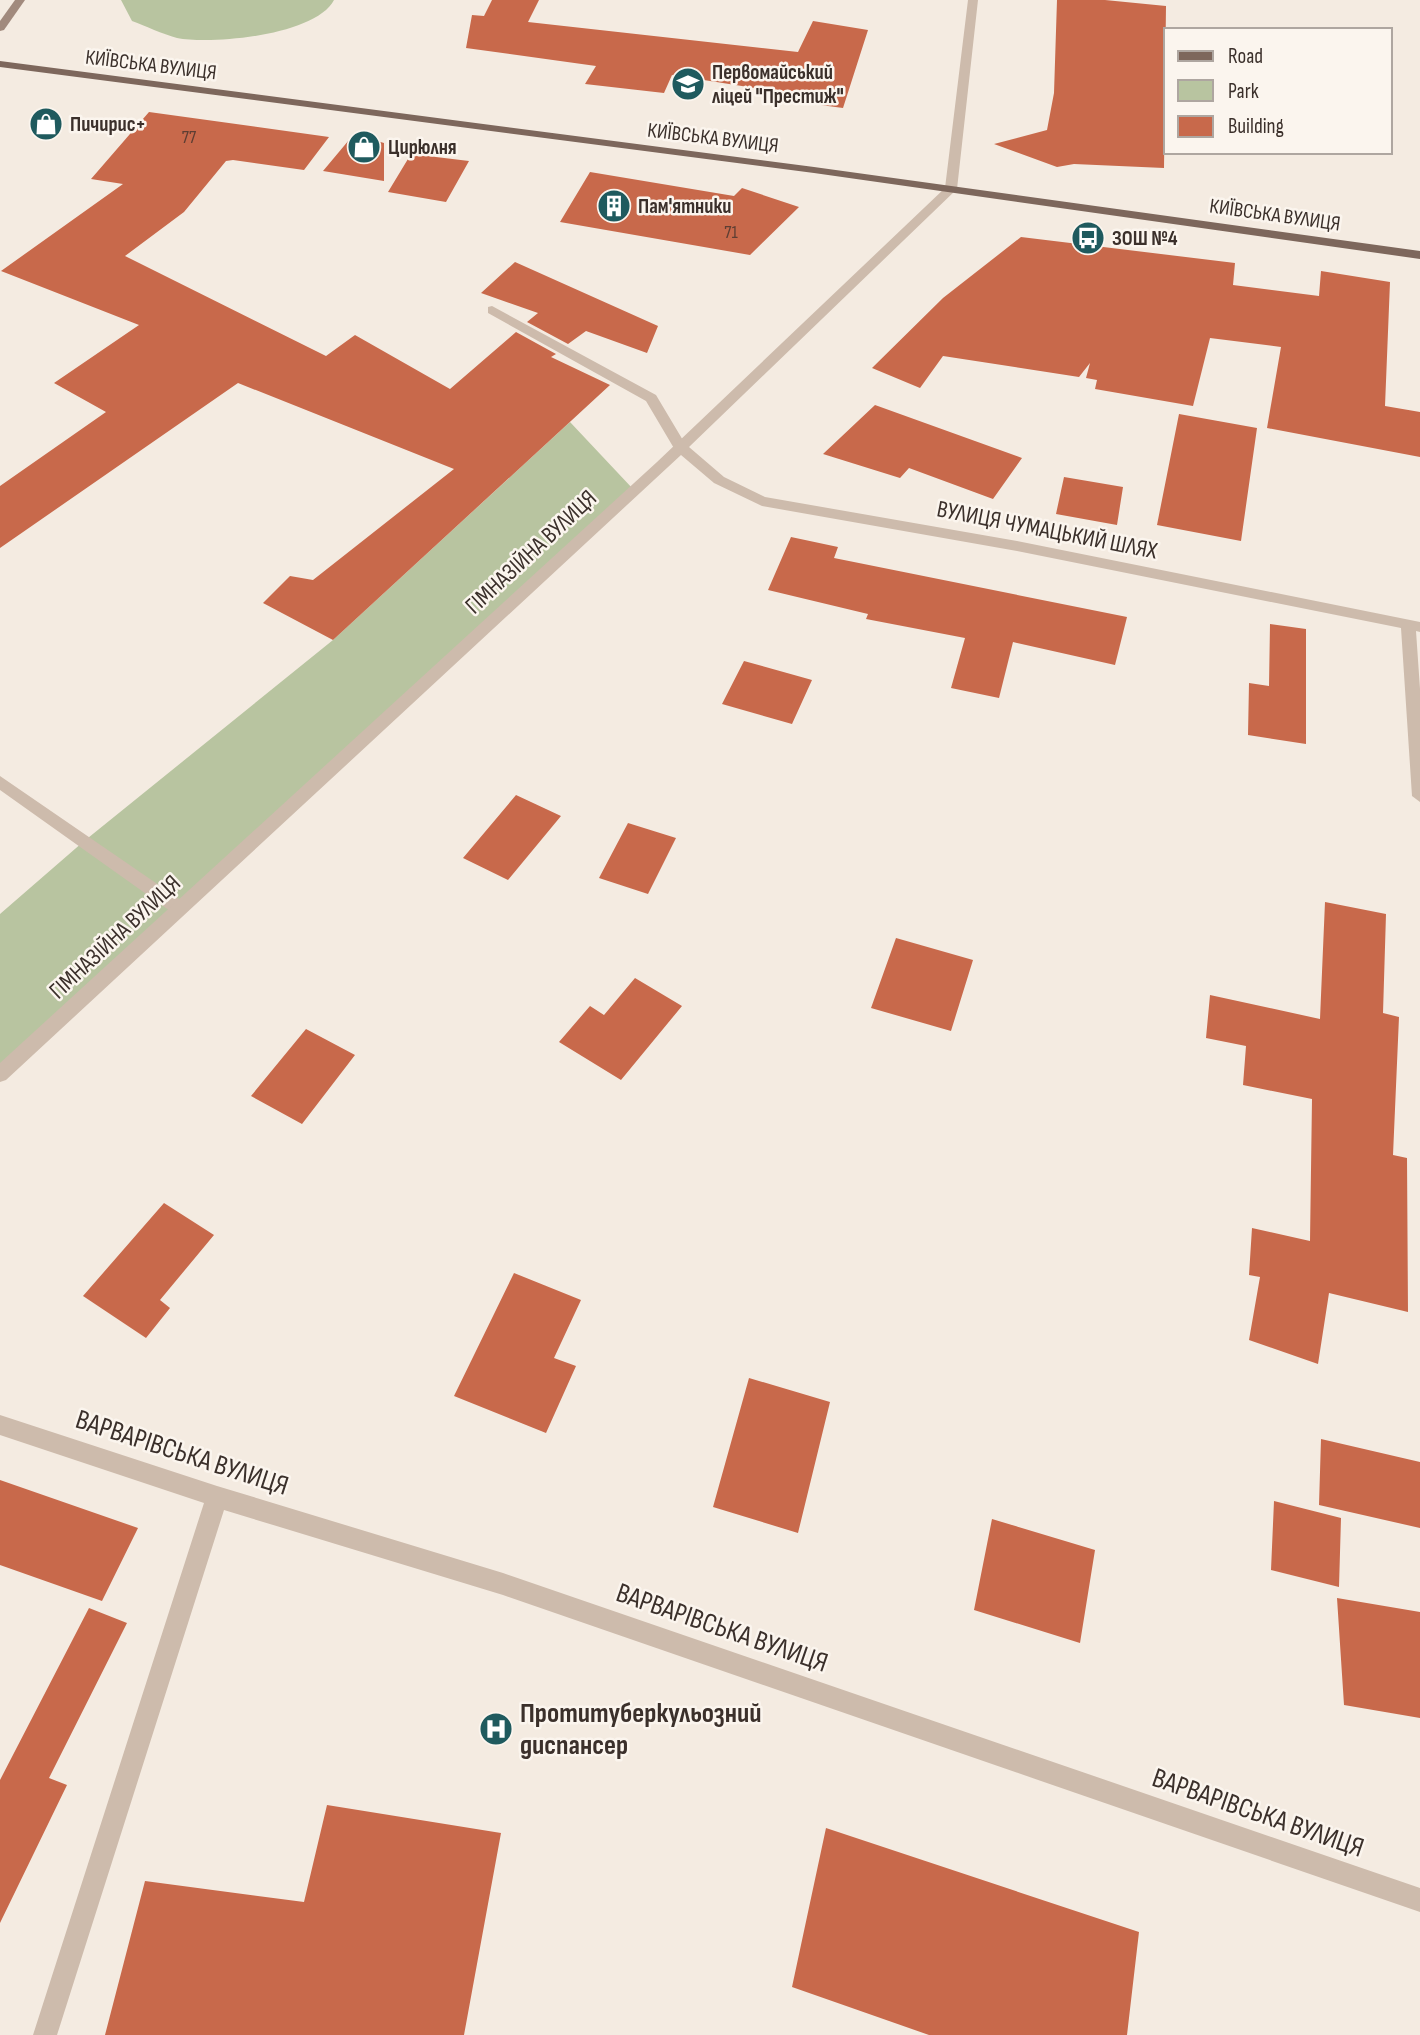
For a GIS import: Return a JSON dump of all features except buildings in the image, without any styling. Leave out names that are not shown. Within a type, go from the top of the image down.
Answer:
[{"type":"main road","name":"КИЇВСЬКА ВУЛИЦЯ","points":[[0,64],[951,189],[1420,255]]},
{"type":"street","points":[[0,28],[20,0]]},
{"type":"street","points":[[951,189],[972,0]]},
{"type":"street","name":"ГІМНАЗІЙНА ВУЛИЦЯ","points":[[0,1074],[680,447],[951,189]]},
{"type":"street","name":"ВУЛИЦЯ ЧУМАЦЬКИЙ ШЛЯХ","points":[[492,310],[651,398],[680,447],[719,480],[762,501],[1017,546],[1414,626]]},
{"type":"street","points":[[1414,626],[1420,796]]},
{"type":"street","points":[[0,782],[179,908]]},
{"type":"street","name":"ВАРВАРІВСЬКА ВУЛИЦЯ","points":[[0,1425],[217,1497],[503,1584],[1420,1900]]},
{"type":"street","points":[[45,2035],[217,1497]]},
{"type":"green space","points":[[121,0],[334,0],[324,12],[307,22],[286,29],[238,38],[193,40],[177,38],[132,21]]},
{"type":"green space","points":[[570,422],[633,489],[0,1074],[0,914],[83,842],[333,640]]},
{"type":"place","name":"Первомайський ліцей \"Престиж\"","points":[[688,84]]},
{"type":"place","name":"Пичирис+","points":[[46,124]]},
{"type":"place","name":"Цирюлня","points":[[364,147]]},
{"type":"place","name":"Пам'ятники","points":[[614,206]]},
{"type":"place","name":"ЗОШ №4","points":[[1088,238]]},
{"type":"place","name":"Протитуберкульозний диспансер","points":[[496,1729]]}]
